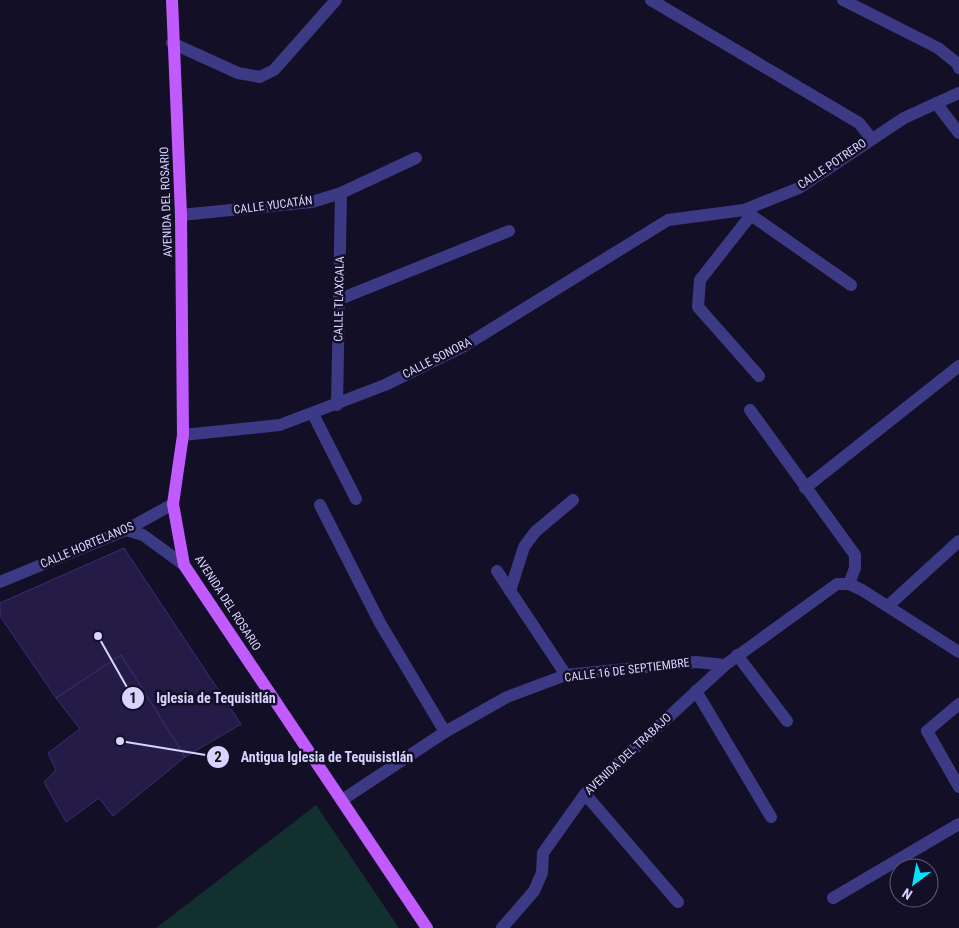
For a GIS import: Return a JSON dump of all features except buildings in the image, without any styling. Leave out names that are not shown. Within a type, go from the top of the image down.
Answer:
[{"type":"main road","name":"AVENIDA DEL ROSARIO","points":[[172,0],[172,43],[181,215],[182,435],[173,504],[184,565],[426,928]]},
{"type":"street","points":[[172,43],[238,73],[260,77],[274,70],[336,0]]},
{"type":"street","points":[[650,0],[859,123],[871,138]]},
{"type":"street","points":[[842,0],[938,48],[958,64],[959,68]]},
{"type":"street","name":"CALLE POTRERO","points":[[668,220],[748,212],[799,188],[871,138],[904,118],[959,93]]},
{"type":"street","points":[[936,103],[959,133]]},
{"type":"street","name":"CALLE YUCATÁN","points":[[181,215],[312,202],[341,194],[416,158]]},
{"type":"street","name":"CALLE TLAXCALA","points":[[337,405],[341,194]]},
{"type":"street","points":[[759,376],[698,307],[700,280],[748,212],[851,285]]},
{"type":"street","name":"CALLE SONORA","points":[[182,435],[280,425],[337,405],[385,385],[464,346],[668,220]]},
{"type":"street","points":[[340,300],[509,231]]},
{"type":"street","points":[[805,488],[959,366]]},
{"type":"street","points":[[750,410],[855,555],[856,568],[849,584]]},
{"type":"street","points":[[313,414],[356,499]]},
{"type":"street","points":[[510,591],[524,547],[535,532],[573,500]]},
{"type":"street","name":"CALLE HORTELANOS","points":[[0,582],[126,530],[173,504]]},
{"type":"street","points":[[320,505],[380,623],[445,732]]},
{"type":"street","points":[[126,530],[143,535],[184,565]]},
{"type":"street","points":[[889,605],[959,541]]},
{"type":"street","points":[[497,571],[566,675]]},
{"type":"street","points":[[725,665],[837,584],[849,584],[889,605],[959,652]]},
{"type":"street","points":[[737,656],[787,721]]},
{"type":"street","name":"CALLE 16 DE SEPTIEMBRE","points":[[342,800],[445,732],[507,697],[566,675],[696,662],[725,665]]},
{"type":"street","name":"AVENIDA DEL TRABAJO","points":[[502,928],[534,891],[542,873],[543,853],[585,794],[725,665]]},
{"type":"street","points":[[696,691],[771,817]]},
{"type":"street","points":[[959,704],[927,731],[959,787]]},
{"type":"street","points":[[585,794],[678,902]]},
{"type":"street","points":[[833,898],[959,824]]},
{"type":"green space","points":[[316,805],[399,928],[156,928]]},
{"type":"place","name":"Iglesia de Tequisitlán","points":[[98,636]]},
{"type":"place","name":"Antigua Iglesia de Tequisistlán","points":[[120,741]]}]
